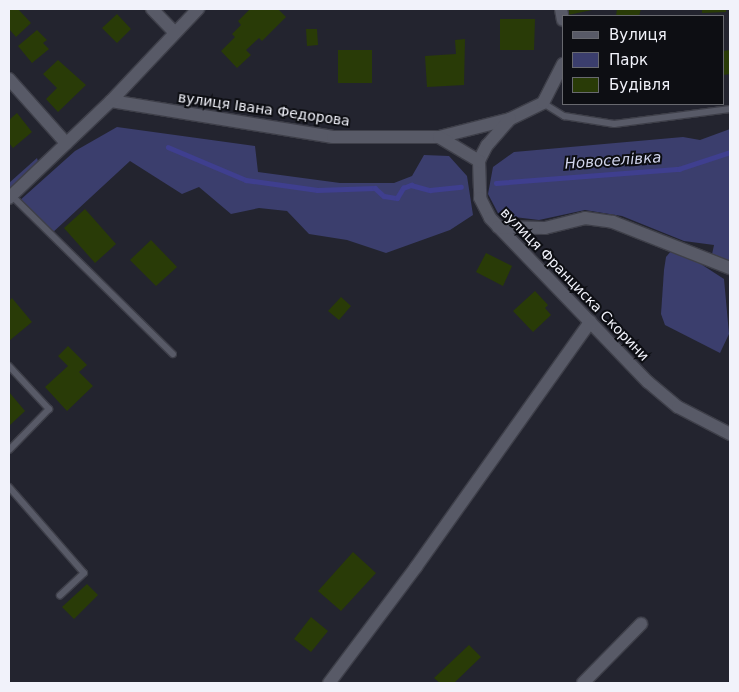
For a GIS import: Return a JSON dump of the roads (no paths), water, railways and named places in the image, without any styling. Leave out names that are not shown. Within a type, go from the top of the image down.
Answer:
[{"type":"street","points":[[152,9],[174,32]]},
{"type":"street","points":[[10,196],[111,101],[174,32],[198,9]]},
{"type":"street","points":[[542,103],[562,66]]},
{"type":"street","points":[[9,79],[66,143]]},
{"type":"street","name":"вулиця Івана Федорова","points":[[111,101],[333,137],[439,137],[510,119],[542,103]]},
{"type":"street","points":[[439,137],[479,161],[487,145],[510,119]]},
{"type":"street","name":"вулиця Франциска Скорини","points":[[479,161],[480,198],[498,227],[664,396],[730,434]]},
{"type":"street","points":[[498,227],[545,228],[586,218],[613,222],[730,268]]},
{"type":"street","points":[[329,683],[416,567],[590,322]]},
{"type":"street","points":[[583,683],[641,624]]},
{"type":"lane","points":[[542,103],[564,116],[614,124],[730,109]]},
{"type":"lane","points":[[10,196],[172,354]]},
{"type":"lane","points":[[9,366],[50,409],[9,450]]},
{"type":"lane","points":[[9,488],[84,572],[60,595]]},
{"type":"waterway","name":"Новоселівка","points":[[168,147],[246,180],[317,190],[375,188],[384,196],[397,198],[403,188],[411,185],[430,190],[461,187]]},
{"type":"waterway","name":"Новоселівка","points":[[496,183],[679,169],[730,152]]}]
